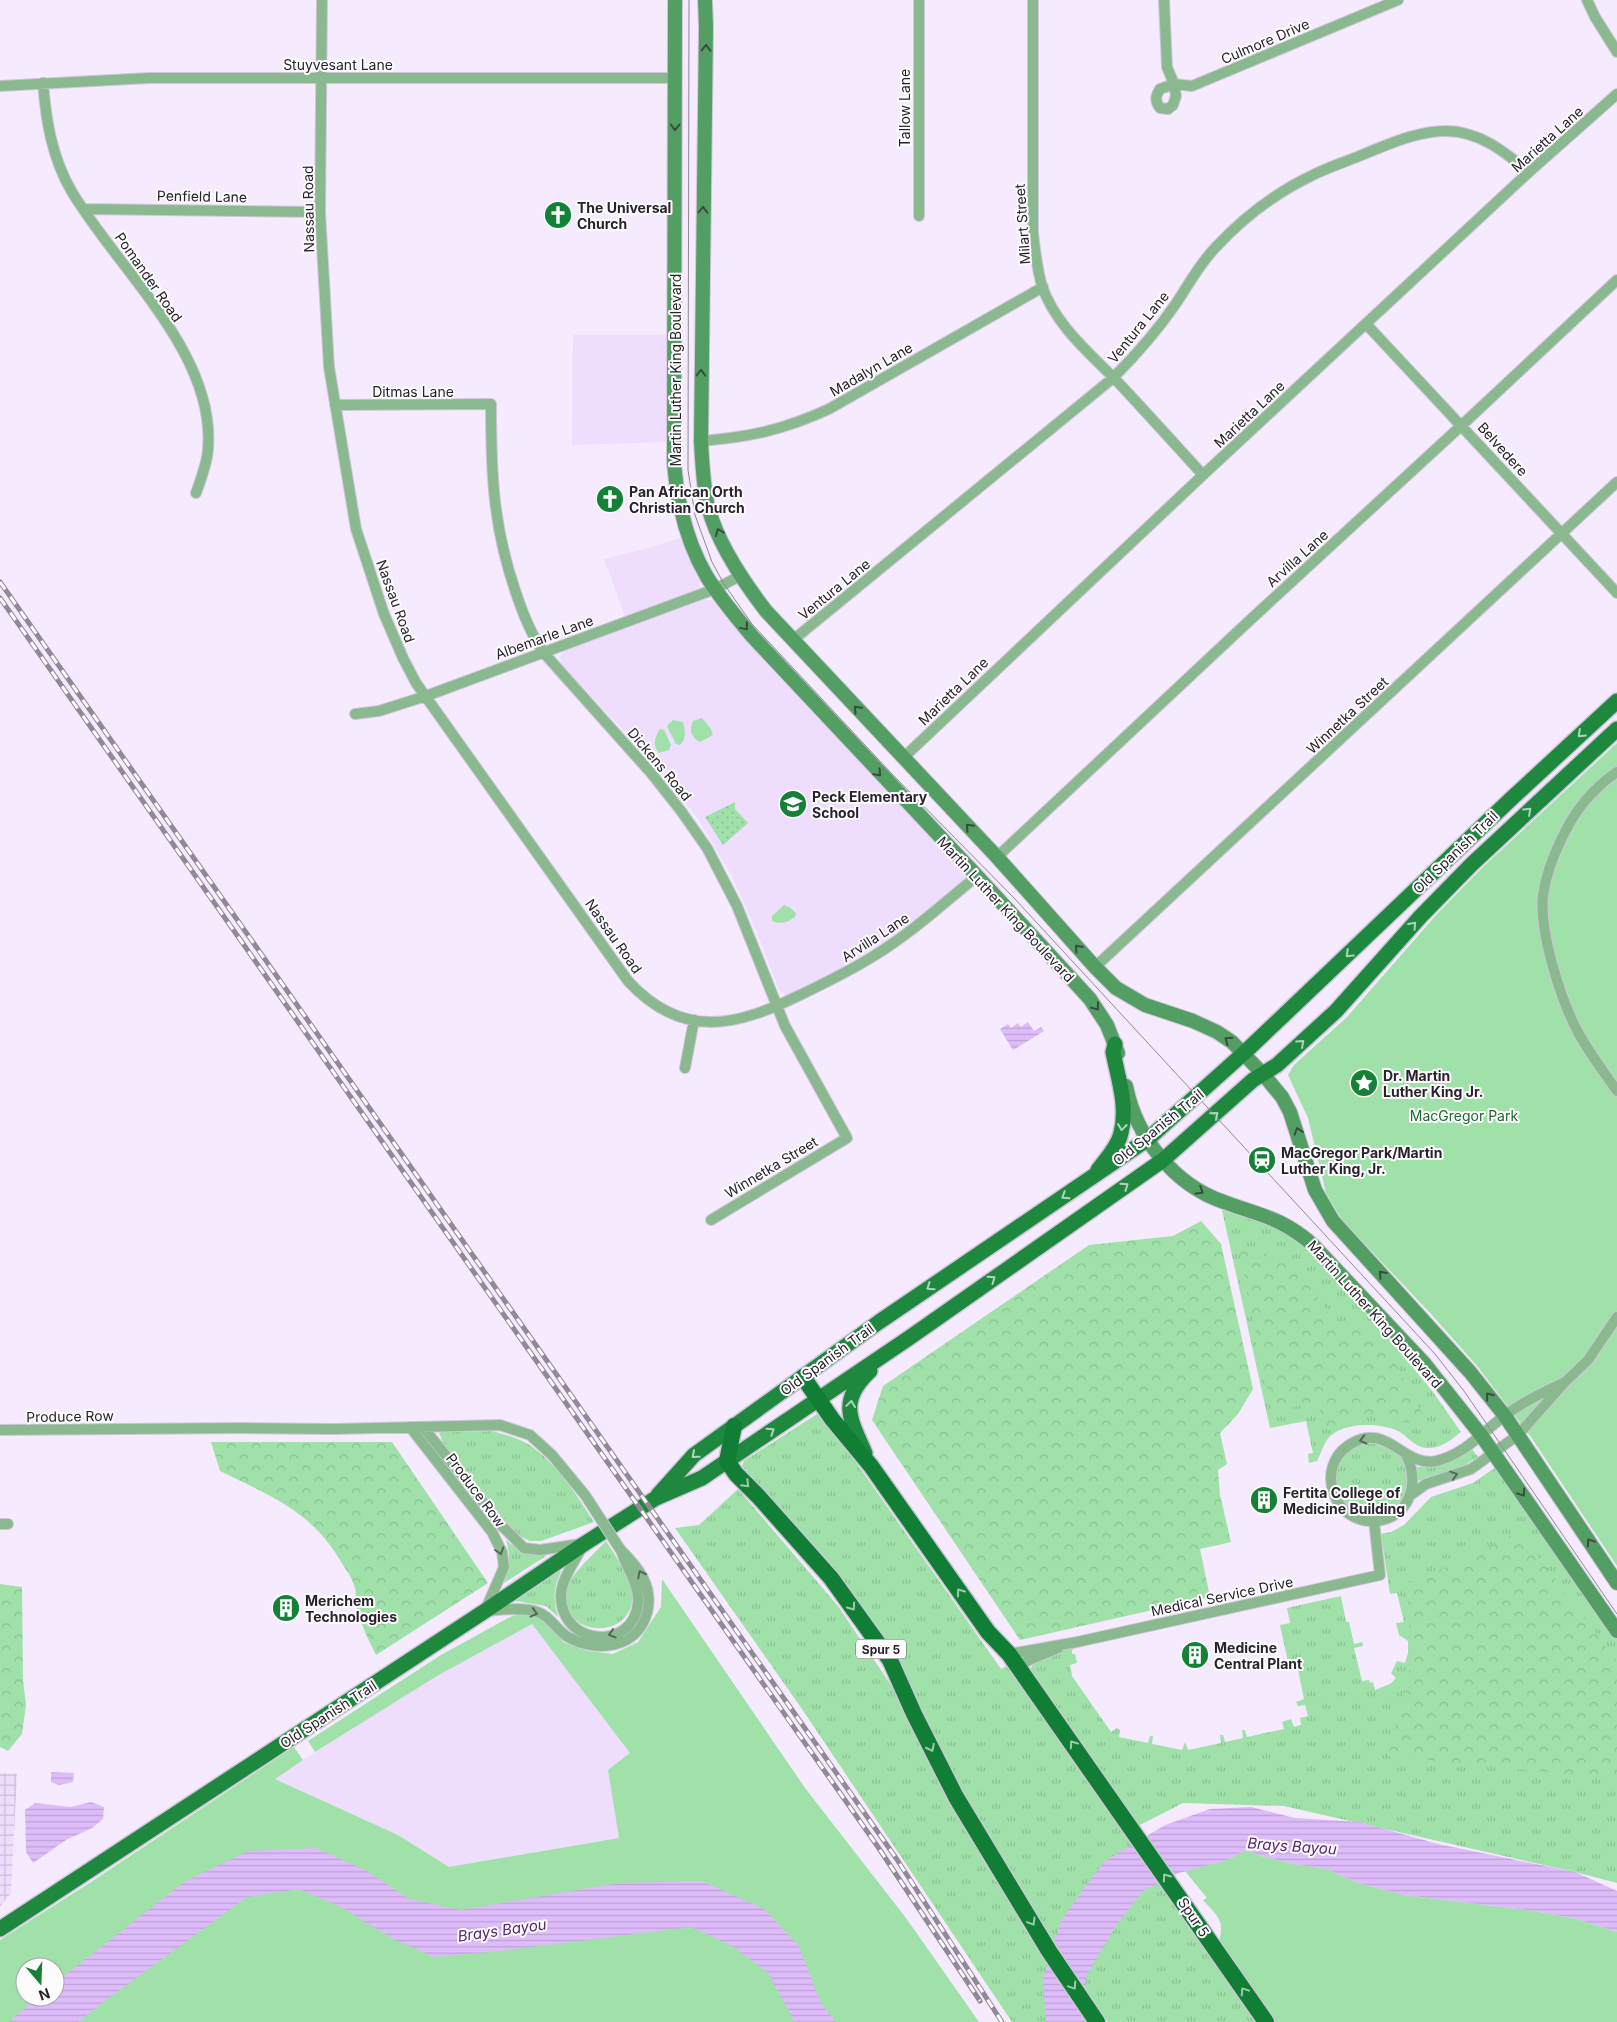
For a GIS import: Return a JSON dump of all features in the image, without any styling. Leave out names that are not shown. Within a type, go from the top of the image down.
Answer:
[{"type":"highway","name":"Spur 5","points":[[803,1377],[832,1419],[871,1466],[988,1632],[1014,1660],[1266,2022]]},
{"type":"highway","points":[[727,1461],[734,1426]]},
{"type":"highway","name":"Spur 5","points":[[727,1461],[736,1474],[831,1578],[890,1660],[914,1714],[956,1797],[1049,1951],[1097,2022]]},
{"type":"main road","name":"Martin Luther King Boulevard","points":[[675,0],[676,482],[688,533],[706,575],[752,636],[1090,999],[1101,1014],[1115,1044],[1127,1094],[1148,1139],[1162,1160],[1177,1175],[1208,1196],[1264,1214],[1285,1223],[1300,1232],[1313,1244],[1424,1363],[1481,1435],[1617,1631]]},
{"type":"main road","name":"Martin Luther King Boulevard","points":[[705,0],[700,441],[707,504],[718,532],[740,576],[766,611],[997,857],[1116,988],[1145,1006],[1205,1026],[1232,1042],[1263,1074],[1282,1097],[1290,1112],[1315,1190],[1333,1221],[1464,1365],[1505,1416],[1617,1583]]},
{"type":"main road","name":"Old Spanish Trail","points":[[656,1498],[694,1455],[965,1263],[1148,1139],[1244,1053],[1510,798],[1617,701]]},
{"type":"main road","name":"Old Spanish Trail","points":[[0,1929],[486,1612],[584,1544],[656,1498],[702,1478],[909,1338],[1162,1160],[1263,1074],[1277,1065],[1336,1011],[1421,916],[1467,869],[1617,729]]},
{"type":"main road","points":[[1092,1178],[1117,1143],[1121,1134],[1123,1098],[1113,1052],[1115,1044]]},
{"type":"main road","points":[[871,1466],[852,1427],[850,1409],[853,1392],[861,1379],[894,1354],[909,1338]]},
{"type":"street","name":"Nassau Road","points":[[322,0],[320,212],[328,348],[335,405],[353,514],[372,580],[403,658],[416,682],[628,981],[641,995],[671,1014],[710,1022],[746,1017],[777,1006]]},
{"type":"street","name":"Tallow Lane","points":[[919,0],[919,216]]},
{"type":"street","name":"Milart Street","points":[[1033,0],[1033,233],[1036,258],[1043,287],[1070,333],[1203,475]]},
{"type":"street","points":[[1164,0],[1166,67],[1174,84],[1176,96],[1173,105],[1168,109],[1160,108],[1156,103],[1156,96],[1160,89],[1174,84]]},
{"type":"street","name":"Culmore Drive","points":[[1174,84],[1192,86],[1398,0]]},
{"type":"street","points":[[1587,0],[1595,17],[1617,52]]},
{"type":"street","name":"Stuyvesant Lane","points":[[0,86],[149,78],[676,78]]},
{"type":"street","name":"Pomander Road","points":[[43,83],[47,125],[53,148],[72,192],[170,330],[200,386],[206,409],[208,450],[204,471],[196,493]]},
{"type":"street","name":"Marietta Lane","points":[[903,758],[1203,475],[1367,325],[1529,172],[1617,94]]},
{"type":"street","name":"Ventura Lane","points":[[793,640],[1113,378],[1138,353],[1159,327],[1215,248],[1256,210],[1283,191],[1313,175],[1416,135],[1446,131],[1472,136],[1491,144],[1529,172]]},
{"type":"street","name":"Penfield Lane","points":[[84,209],[320,212]]},
{"type":"street","name":"Arvilla Lane","points":[[997,857],[1249,620],[1617,280]]},
{"type":"street","name":"Madalyn Lane","points":[[700,441],[752,436],[804,421],[1043,287]]},
{"type":"street","name":"Belvedere","points":[[1367,325],[1617,593]]},
{"type":"street","name":"Ditmas Lane","points":[[335,405],[491,404]]},
{"type":"street","name":"Dickens Road","points":[[491,404],[491,460],[498,531],[507,567],[534,639],[543,652],[651,773],[681,811],[706,848],[737,906],[786,1026],[846,1138]]},
{"type":"street","name":"Winnetka Street","points":[[1095,967],[1617,482]]},
{"type":"street","name":"Albemarle Lane","points":[[355,714],[379,711],[426,696],[715,589],[740,576]]},
{"type":"street","points":[[1617,772],[1590,794],[1577,809],[1566,828],[1549,867],[1543,896],[1543,909],[1548,947],[1571,1016],[1590,1052],[1617,1091]]},
{"type":"street","name":"Arvilla Lane","points":[[777,1006],[871,958],[922,922],[977,876]]},
{"type":"street","points":[[686,1068],[694,1020]]},
{"type":"street","name":"Winnetka Street","points":[[711,1220],[846,1138]]},
{"type":"street","points":[[1412,1494],[1414,1480],[1406,1456],[1396,1446],[1387,1441],[1368,1438],[1349,1445],[1336,1459],[1330,1478],[1331,1488],[1339,1506],[1355,1518],[1374,1521],[1390,1517],[1398,1512],[1412,1494],[1426,1484],[1471,1469],[1518,1435],[1565,1382],[1588,1360],[1617,1317]]},
{"type":"street","points":[[1406,1456],[1427,1461],[1441,1460],[1462,1449],[1510,1411],[1565,1382]]},
{"type":"street","name":"Produce Row","points":[[0,1430],[500,1425],[530,1435],[552,1455],[585,1495],[620,1549],[636,1565],[648,1588],[649,1603],[646,1615],[639,1628],[624,1642],[603,1647],[587,1646],[566,1636],[549,1619],[536,1611],[486,1612],[504,1567],[502,1552],[492,1532],[410,1427]]},
{"type":"street","name":"Produce Row","points":[[423,1427],[503,1527],[524,1548],[540,1550],[584,1544]]},
{"type":"street","name":"Medical Service Drive","points":[[1014,1660],[1050,1645],[1069,1643],[1380,1575],[1374,1521]]},
{"type":"street","name":"Produce Row","points":[[584,1544],[566,1578],[560,1595],[563,1613],[572,1626],[589,1636],[602,1637],[619,1633],[631,1622],[636,1612],[638,1590],[627,1569],[620,1549]]},
{"type":"street","name":"Medical Service Drive","points":[[1014,1660],[1032,1658],[1069,1643]]},
{"type":"shaded area","points":[[573,335],[669,335],[668,442],[572,445]]},
{"type":"shaded area","points":[[683,537],[701,579],[700,586],[695,590],[625,616],[604,559]]},
{"type":"shaded area","name":"Peck Elementary School","points":[[705,600],[716,602],[965,876],[962,882],[937,903],[881,944],[827,976],[786,995],[779,990],[756,930],[732,876],[698,819],[652,760],[561,664],[560,657],[564,651]]},
{"type":"shaded area","points":[[532,1624],[631,1753],[608,1770],[619,1838],[449,1867],[398,1835],[274,1778],[437,1676]]},
{"type":"shaded area","points":[[0,1773],[17,1774],[11,1893],[0,1907]]},
{"type":"green space","points":[[702,718],[711,729],[713,735],[700,742],[693,736],[691,727],[693,721]]},
{"type":"green space","points":[[673,720],[683,722],[685,737],[680,745],[676,744],[667,726]]},
{"type":"green space","points":[[660,729],[664,730],[671,745],[669,750],[659,753],[655,741]]},
{"type":"green space","name":"MacGregor Park","points":[[1617,743],[1617,1566],[1531,1437],[1478,1367],[1342,1220],[1326,1193],[1308,1118],[1288,1075],[1294,1065],[1347,1017],[1437,914],[1484,866]]},
{"type":"green space","points":[[735,802],[735,809],[748,823],[723,845],[705,817]]},
{"type":"green space","points":[[784,905],[796,913],[795,917],[784,922],[772,921],[772,916]]},
{"type":"green space","points":[[1222,1210],[1275,1227],[1299,1241],[1386,1335],[1433,1392],[1461,1432],[1441,1445],[1426,1448],[1415,1444],[1400,1432],[1383,1426],[1351,1426],[1333,1434],[1327,1440],[1317,1461],[1309,1463],[1308,1454],[1313,1453],[1306,1421],[1270,1428]]},
{"type":"green space","points":[[1201,1221],[1221,1244],[1253,1389],[1238,1414],[1220,1433],[1227,1464],[1218,1470],[1220,1495],[1231,1542],[1200,1549],[1210,1597],[1020,1640],[872,1420],[883,1386],[1089,1245],[1173,1236]]},
{"type":"green space","points":[[1239,1247],[1295,1262],[1339,1329],[1356,1319],[1386,1346],[1428,1424],[1368,1416],[1324,1428],[1318,1403],[1271,1410]]},
{"type":"green space","points":[[817,1414],[822,1414],[1001,1669],[1008,1665],[1260,2022],[1108,2022],[1062,1957],[961,1790],[906,1678],[872,1625],[830,1564],[742,1466],[744,1461]]},
{"type":"green space","points":[[492,1431],[525,1443],[544,1457],[568,1483],[594,1522],[541,1541],[530,1541],[512,1529],[443,1443],[439,1432]]},
{"type":"green space","points":[[211,1442],[392,1442],[488,1583],[376,1655],[356,1605],[353,1582],[331,1547],[319,1532],[290,1508],[220,1471]]},
{"type":"green space","points":[[1372,1443],[1386,1446],[1398,1454],[1406,1466],[1409,1480],[1406,1494],[1398,1506],[1386,1514],[1372,1517],[1358,1514],[1346,1506],[1338,1494],[1335,1480],[1338,1466],[1346,1454],[1358,1446]]},
{"type":"green space","points":[[1472,1449],[1478,1457],[1462,1467],[1422,1481],[1418,1480],[1417,1467],[1446,1464]]},
{"type":"green space","points":[[1496,1467],[1617,1639],[1617,1883],[1284,1806],[1183,1803],[1138,1826],[1030,1671],[1036,1661],[1069,1647],[1074,1650],[1072,1650],[1072,1654],[1075,1654],[1077,1663],[1070,1665],[1072,1676],[1111,1732],[1117,1728],[1120,1730],[1119,1737],[1148,1743],[1150,1736],[1153,1736],[1152,1744],[1182,1750],[1185,1742],[1188,1750],[1221,1743],[1220,1735],[1223,1735],[1225,1742],[1243,1738],[1242,1730],[1245,1730],[1247,1737],[1284,1729],[1282,1722],[1291,1719],[1294,1727],[1301,1725],[1300,1718],[1308,1716],[1305,1705],[1298,1706],[1296,1702],[1304,1699],[1298,1670],[1290,1671],[1280,1625],[1290,1623],[1287,1608],[1341,1596],[1346,1622],[1349,1622],[1354,1644],[1362,1642],[1363,1646],[1354,1648],[1362,1681],[1369,1680],[1370,1683],[1373,1682],[1375,1690],[1390,1684],[1396,1678],[1391,1673],[1397,1661],[1405,1663],[1408,1653],[1408,1641],[1399,1635],[1396,1623],[1404,1622],[1397,1593],[1390,1594],[1381,1534],[1391,1532],[1404,1525],[1431,1497],[1473,1483]]},
{"type":"green space","points":[[738,1489],[838,1606],[905,1706],[984,1862],[1088,2022],[1012,2022],[804,1712],[675,1528],[699,1525]]},
{"type":"green space","points":[[1519,1531],[1617,1662],[1617,1779],[1387,1756],[1411,1663],[1407,1582],[1462,1561]]},
{"type":"green space","points":[[506,1540],[520,1550],[546,1553],[546,1556],[504,1583],[509,1561]]},
{"type":"green space","points":[[606,1541],[625,1572],[632,1592],[630,1608],[623,1619],[612,1626],[600,1628],[587,1626],[575,1620],[568,1609],[565,1594],[570,1581],[576,1573]]},
{"type":"green space","points":[[559,1570],[561,1571],[556,1583],[555,1594],[558,1617],[546,1606],[516,1601],[515,1599]]},
{"type":"green space","points":[[662,1579],[805,1788],[906,1918],[979,2022],[0,2022],[0,1940],[294,1747],[303,1760],[275,1779],[398,1835],[449,1867],[619,1838],[608,1770],[630,1753],[532,1624],[437,1676],[315,1752],[308,1741],[441,1655],[512,1616],[528,1612],[550,1622],[563,1642],[588,1651],[613,1654],[638,1642],[661,1607]]},
{"type":"green space","points":[[0,1584],[22,1587],[23,1680],[26,1705],[22,1734],[8,1751],[0,1747]]},
{"type":"green space","points":[[1246,1850],[1261,1856],[1294,1864],[1327,1869],[1355,1882],[1404,1895],[1535,1911],[1577,1919],[1617,1932],[1617,2022],[1273,2022],[1219,1941],[1221,1928],[1218,1918],[1203,1900],[1207,1898],[1185,1871],[1227,1860]]},
{"type":"water","points":[[1028,1022],[1034,1031],[1041,1027],[1044,1031],[1013,1050],[1000,1029],[1008,1024],[1011,1028],[1018,1023],[1021,1027]]},
{"type":"water","points":[[51,1772],[74,1773],[73,1782],[59,1785],[51,1782]]},
{"type":"water","points":[[91,1802],[104,1807],[103,1819],[92,1828],[66,1840],[33,1863],[26,1852],[25,1810],[35,1803],[71,1807]]},
{"type":"water","name":"Brays Bayou","points":[[1251,1807],[1295,1818],[1360,1822],[1438,1844],[1575,1872],[1617,1891],[1617,1932],[1577,1919],[1535,1911],[1404,1895],[1355,1882],[1327,1869],[1294,1864],[1261,1856],[1246,1850],[1227,1860],[1179,1873],[1143,1891],[1117,1924],[1086,1976],[1085,2022],[1046,2022],[1043,1978],[1061,1921],[1105,1861],[1165,1825],[1210,1809]]},
{"type":"water","name":"Brays Bayou","points":[[316,1848],[367,1871],[409,1899],[461,1910],[619,1883],[702,1881],[764,1909],[798,1945],[821,2003],[836,2022],[795,2022],[768,1973],[732,1946],[691,1927],[500,1951],[434,1957],[391,1938],[343,1908],[299,1889],[247,1897],[78,2022],[9,2022],[26,2007],[65,2007],[65,1975],[184,1882],[248,1851]]},
{"type":"tram line","points":[[689,0],[688,470],[695,515],[712,562],[724,584],[752,624],[892,774],[1014,898],[1435,1354],[1464,1391],[1617,1614]]},
{"type":"railway","points":[[0,582],[896,1858],[1002,2022]]},
{"type":"railway","points":[[0,598],[878,1847],[980,2001]]},
{"type":"place","name":"The Universal Church","points":[[558,215]]},
{"type":"place","name":"Pan African Orth Christian Church","points":[[610,499]]},
{"type":"place","name":"Peck Elementary School","points":[[793,804]]},
{"type":"place","name":"Dr. Martin Luther King Jr.","points":[[1364,1083]]},
{"type":"place","name":"MacGregor Park/Martin Luther King, Jr.","points":[[1262,1160]]},
{"type":"place","name":"Fertita College of Medicine Building","points":[[1264,1500]]},
{"type":"place","name":"Merichem Technologies","points":[[286,1608]]},
{"type":"place","name":"Medicine Central Plant","points":[[1195,1655]]}]
